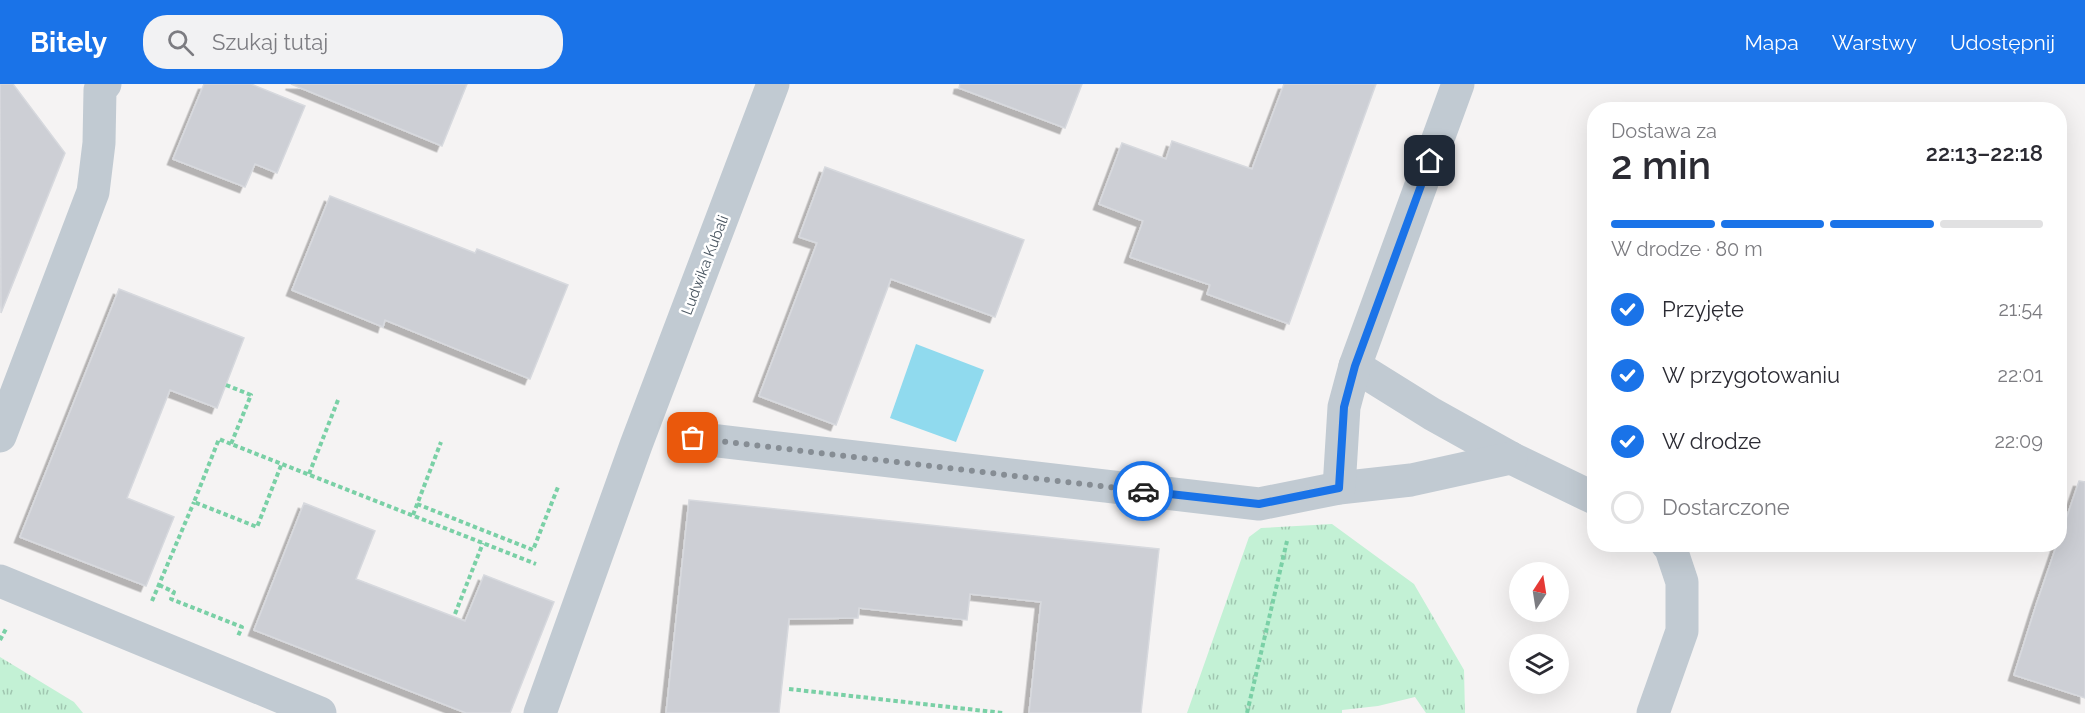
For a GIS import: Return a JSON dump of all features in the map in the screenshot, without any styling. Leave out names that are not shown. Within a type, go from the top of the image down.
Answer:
[{"type":"street","points":[[0,436],[93,192],[99,144],[100,90],[105,84]]},
{"type":"street","name":"Ludwika Kubali","points":[[540,713],[636,445],[773,84]]},
{"type":"street","points":[[1339,488],[1344,407],[1355,366],[1458,84]]},
{"type":"street","points":[[1355,366],[1432,414],[1511,458],[1587,495]]},
{"type":"street","points":[[693,438],[1259,504],[1339,488],[1411,480],[1511,458]]},
{"type":"street","points":[[1653,713],[1682,631],[1682,582],[1672,552]]},
{"type":"street","points":[[0,581],[321,713]]},
{"type":"path","points":[[226,385],[250,395],[231,444]]},
{"type":"path","points":[[309,474],[338,400]]},
{"type":"path","points":[[157,590],[219,439],[536,564]]},
{"type":"path","points":[[413,515],[441,442]]},
{"type":"path","points":[[194,502],[257,527],[282,463]]},
{"type":"path","points":[[417,504],[533,550],[558,487]]},
{"type":"path","points":[[1247,713],[1292,517],[1290,498]]},
{"type":"path","points":[[455,614],[483,543]]},
{"type":"path","points":[[789,689],[1003,713]]},
{"type":"green space","points":[[1332,524],[1414,584],[1464,670],[1465,713],[1426,713],[1415,697],[1378,706],[1342,710],[1342,713],[1187,713],[1249,537],[1261,528]]},
{"type":"green space","points":[[0,657],[74,702],[83,713],[0,713]]},
{"type":"water","points":[[916,344],[984,370],[956,442],[890,418]]},
{"type":"building","points":[[0,84],[13,84],[65,153],[1,313]]},
{"type":"building","points":[[204,84],[251,84],[305,106],[277,173],[255,164],[245,187],[173,159]]},
{"type":"building","points":[[291,84],[467,84],[442,146]]},
{"type":"building","points":[[960,84],[1082,84],[1065,128],[959,88]]},
{"type":"building","points":[[1284,84],[1376,84],[1289,324],[1207,294],[1210,285],[1130,257],[1143,221],[1099,204],[1122,143],[1166,159],[1172,141],[1252,169]]},
{"type":"building","points":[[825,167],[1024,240],[995,317],[891,279],[836,425],[759,396],[817,243],[799,237]]},
{"type":"building","points":[[330,196],[475,253],[477,249],[568,285],[530,379],[385,320],[383,327],[292,290]]},
{"type":"building","points":[[119,289],[244,338],[217,408],[170,390],[127,498],[174,517],[146,586],[20,537]]},
{"type":"building","points":[[2079,481],[2085,482],[2085,698],[2014,675],[2054,552],[2067,552],[2067,516]]},
{"type":"building","points":[[689,500],[1159,549],[1141,713],[1029,713],[1041,602],[970,594],[967,620],[859,608],[858,618],[789,619],[779,713],[666,713]]},
{"type":"building","points":[[304,503],[375,531],[356,579],[465,621],[484,575],[554,602],[510,713],[466,713],[254,630]]},
{"type":"way so far","points":[[693,438],[1143,491]]},
{"type":"route","points":[[1143,491],[1259,504],[1339,488],[1344,407],[1355,366],[1430,161]]}]
